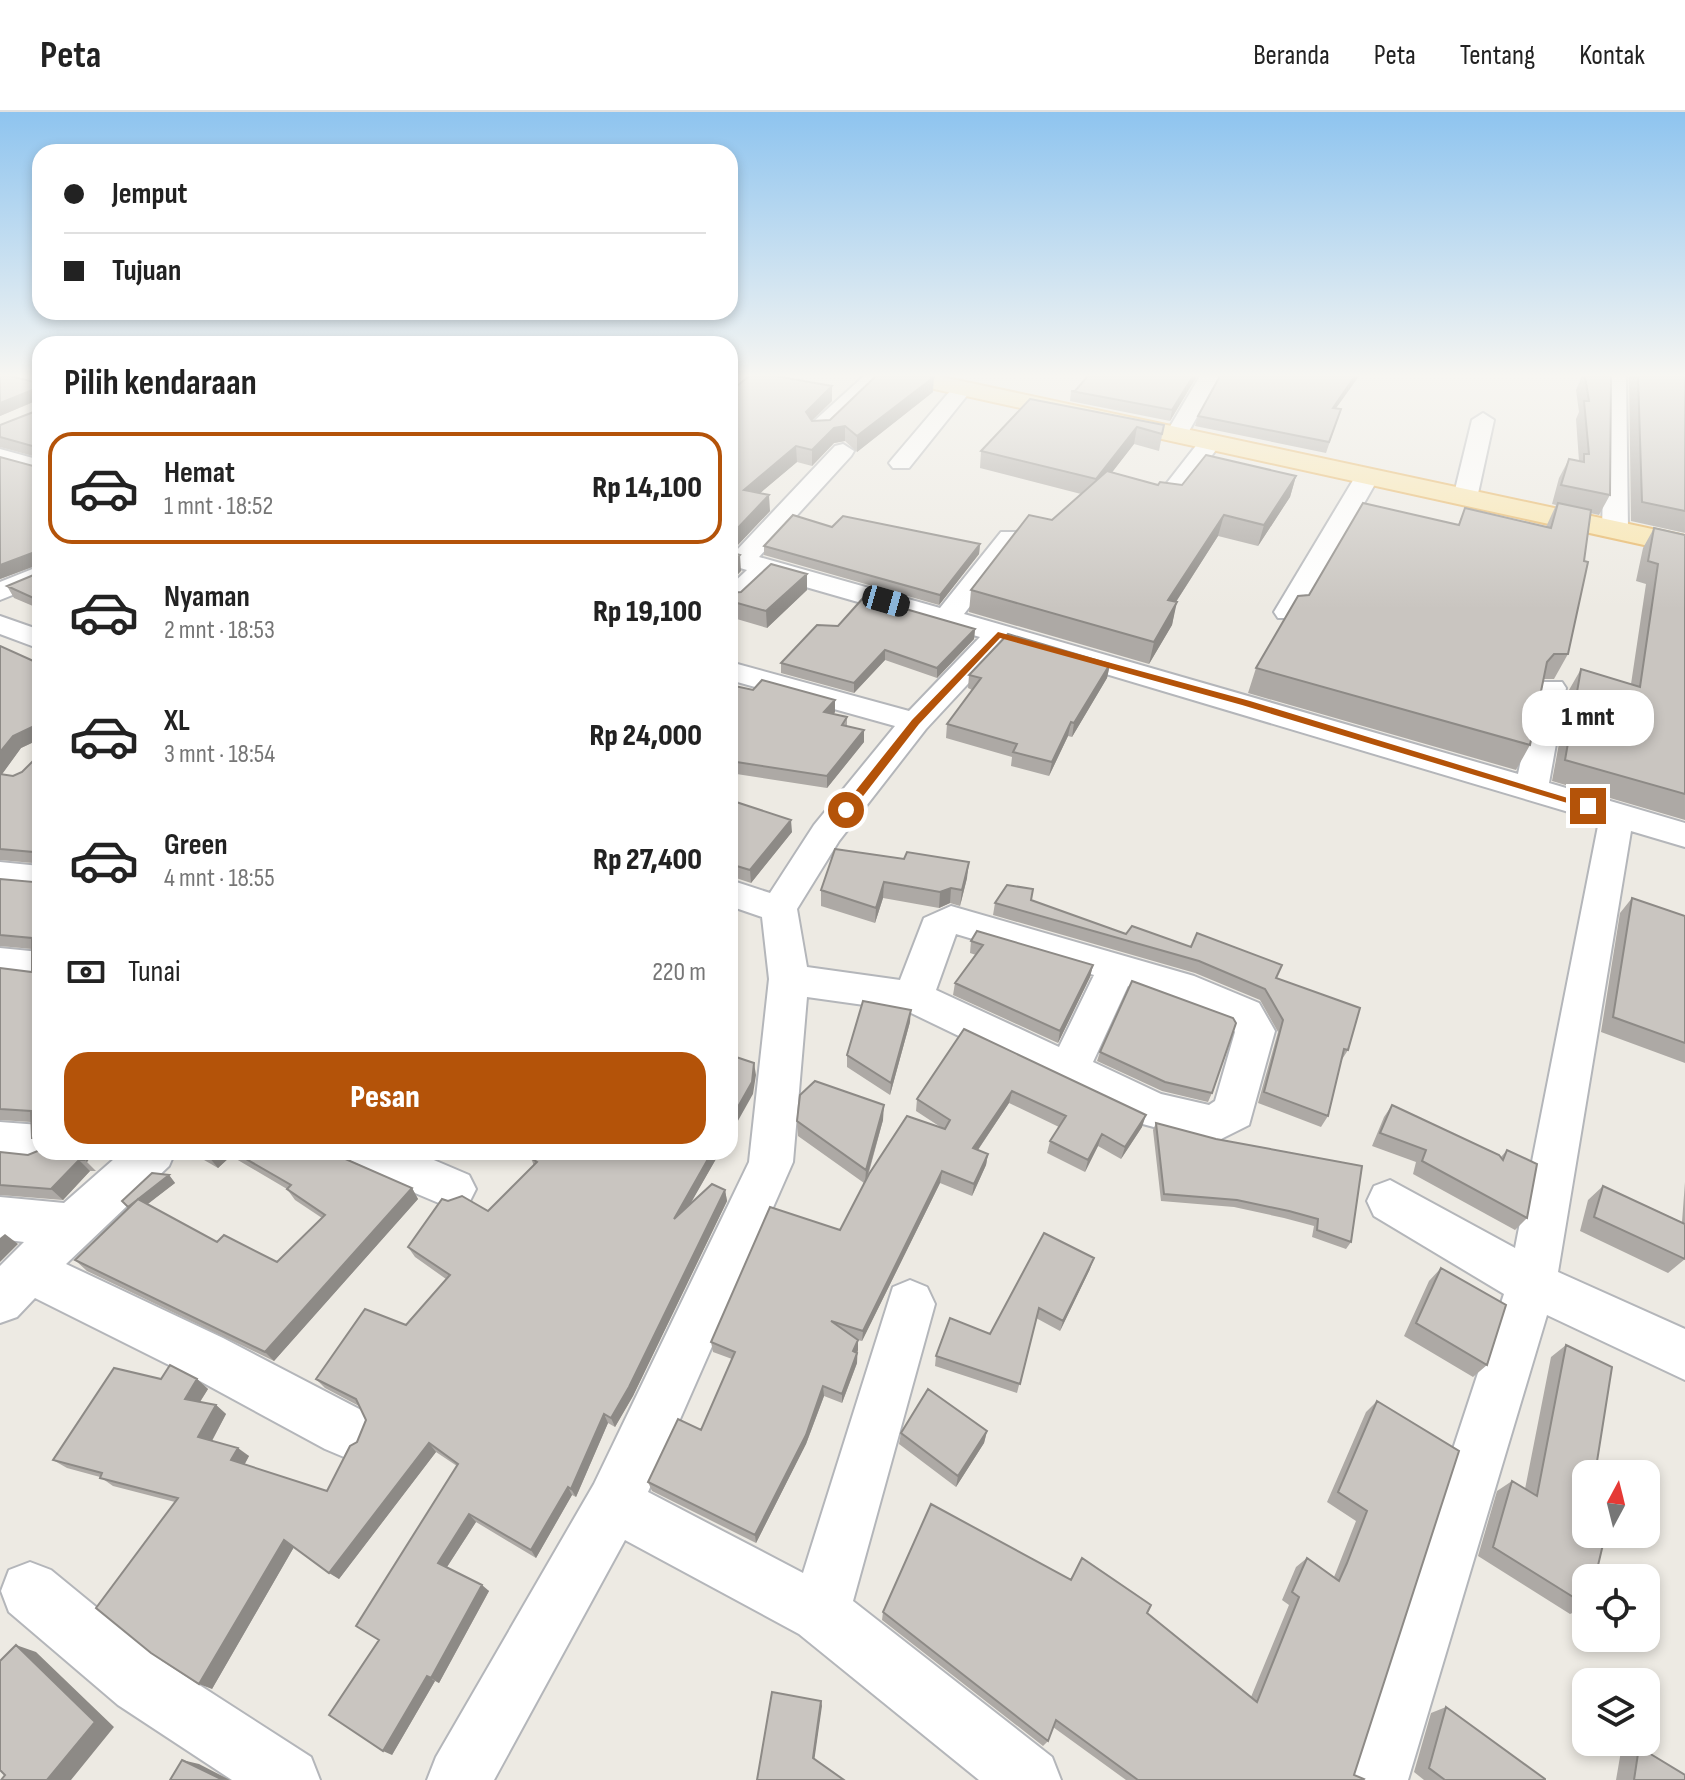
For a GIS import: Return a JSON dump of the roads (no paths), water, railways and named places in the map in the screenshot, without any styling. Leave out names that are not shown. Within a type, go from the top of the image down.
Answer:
[{"type":"main road","points":[[1260,454],[1685,545]]},
{"type":"street","points":[[738,580],[746,561],[840,454]]},
{"type":"street","points":[[901,463],[909,454]]},
{"type":"street","points":[[1168,498],[1202,454]]},
{"type":"street","points":[[1465,498],[1475,454]]},
{"type":"street","points":[[1615,454],[1615,529]]},
{"type":"street","points":[[0,456],[32,465]]},
{"type":"street","points":[[1288,612],[1361,513],[1367,477]]},
{"type":"street","points":[[947,618],[1010,537]]},
{"type":"street","points":[[746,561],[1246,703],[1685,835]]},
{"type":"street","points":[[0,592],[32,578]]},
{"type":"street","points":[[3,628],[32,637]]},
{"type":"street","points":[[459,1780],[614,1504],[771,1162],[789,979],[779,909],[826,833],[915,722],[998,635]]},
{"type":"street","points":[[738,673],[915,722]]},
{"type":"street","points":[[1531,789],[1551,688]]},
{"type":"street","points":[[1376,1780],[1532,1284],[1617,814]]},
{"type":"street","points":[[0,875],[32,878]]},
{"type":"street","points":[[738,896],[779,909]]},
{"type":"street","points":[[789,979],[914,997],[1154,1110],[1213,1124],[1234,1112],[1255,1031],[1245,1014],[1180,987],[967,922],[951,920],[937,928],[914,997]]},
{"type":"street","points":[[0,962],[32,966]]},
{"type":"street","points":[[1068,1071],[1117,969]]},
{"type":"street","points":[[0,1141],[32,1143]]},
{"type":"street","points":[[138,1160],[14,1285],[205,1356],[344,1430]]},
{"type":"street","points":[[386,1160],[453,1189]]},
{"type":"street","points":[[1390,1201],[1532,1284],[1685,1355]]},
{"type":"street","points":[[0,1218],[72,1225]]},
{"type":"street","points":[[820,1613],[910,1304]]},
{"type":"street","points":[[614,1504],[820,1613],[1029,1780]]},
{"type":"street","points":[[30,1591],[140,1683],[288,1780]]}]
